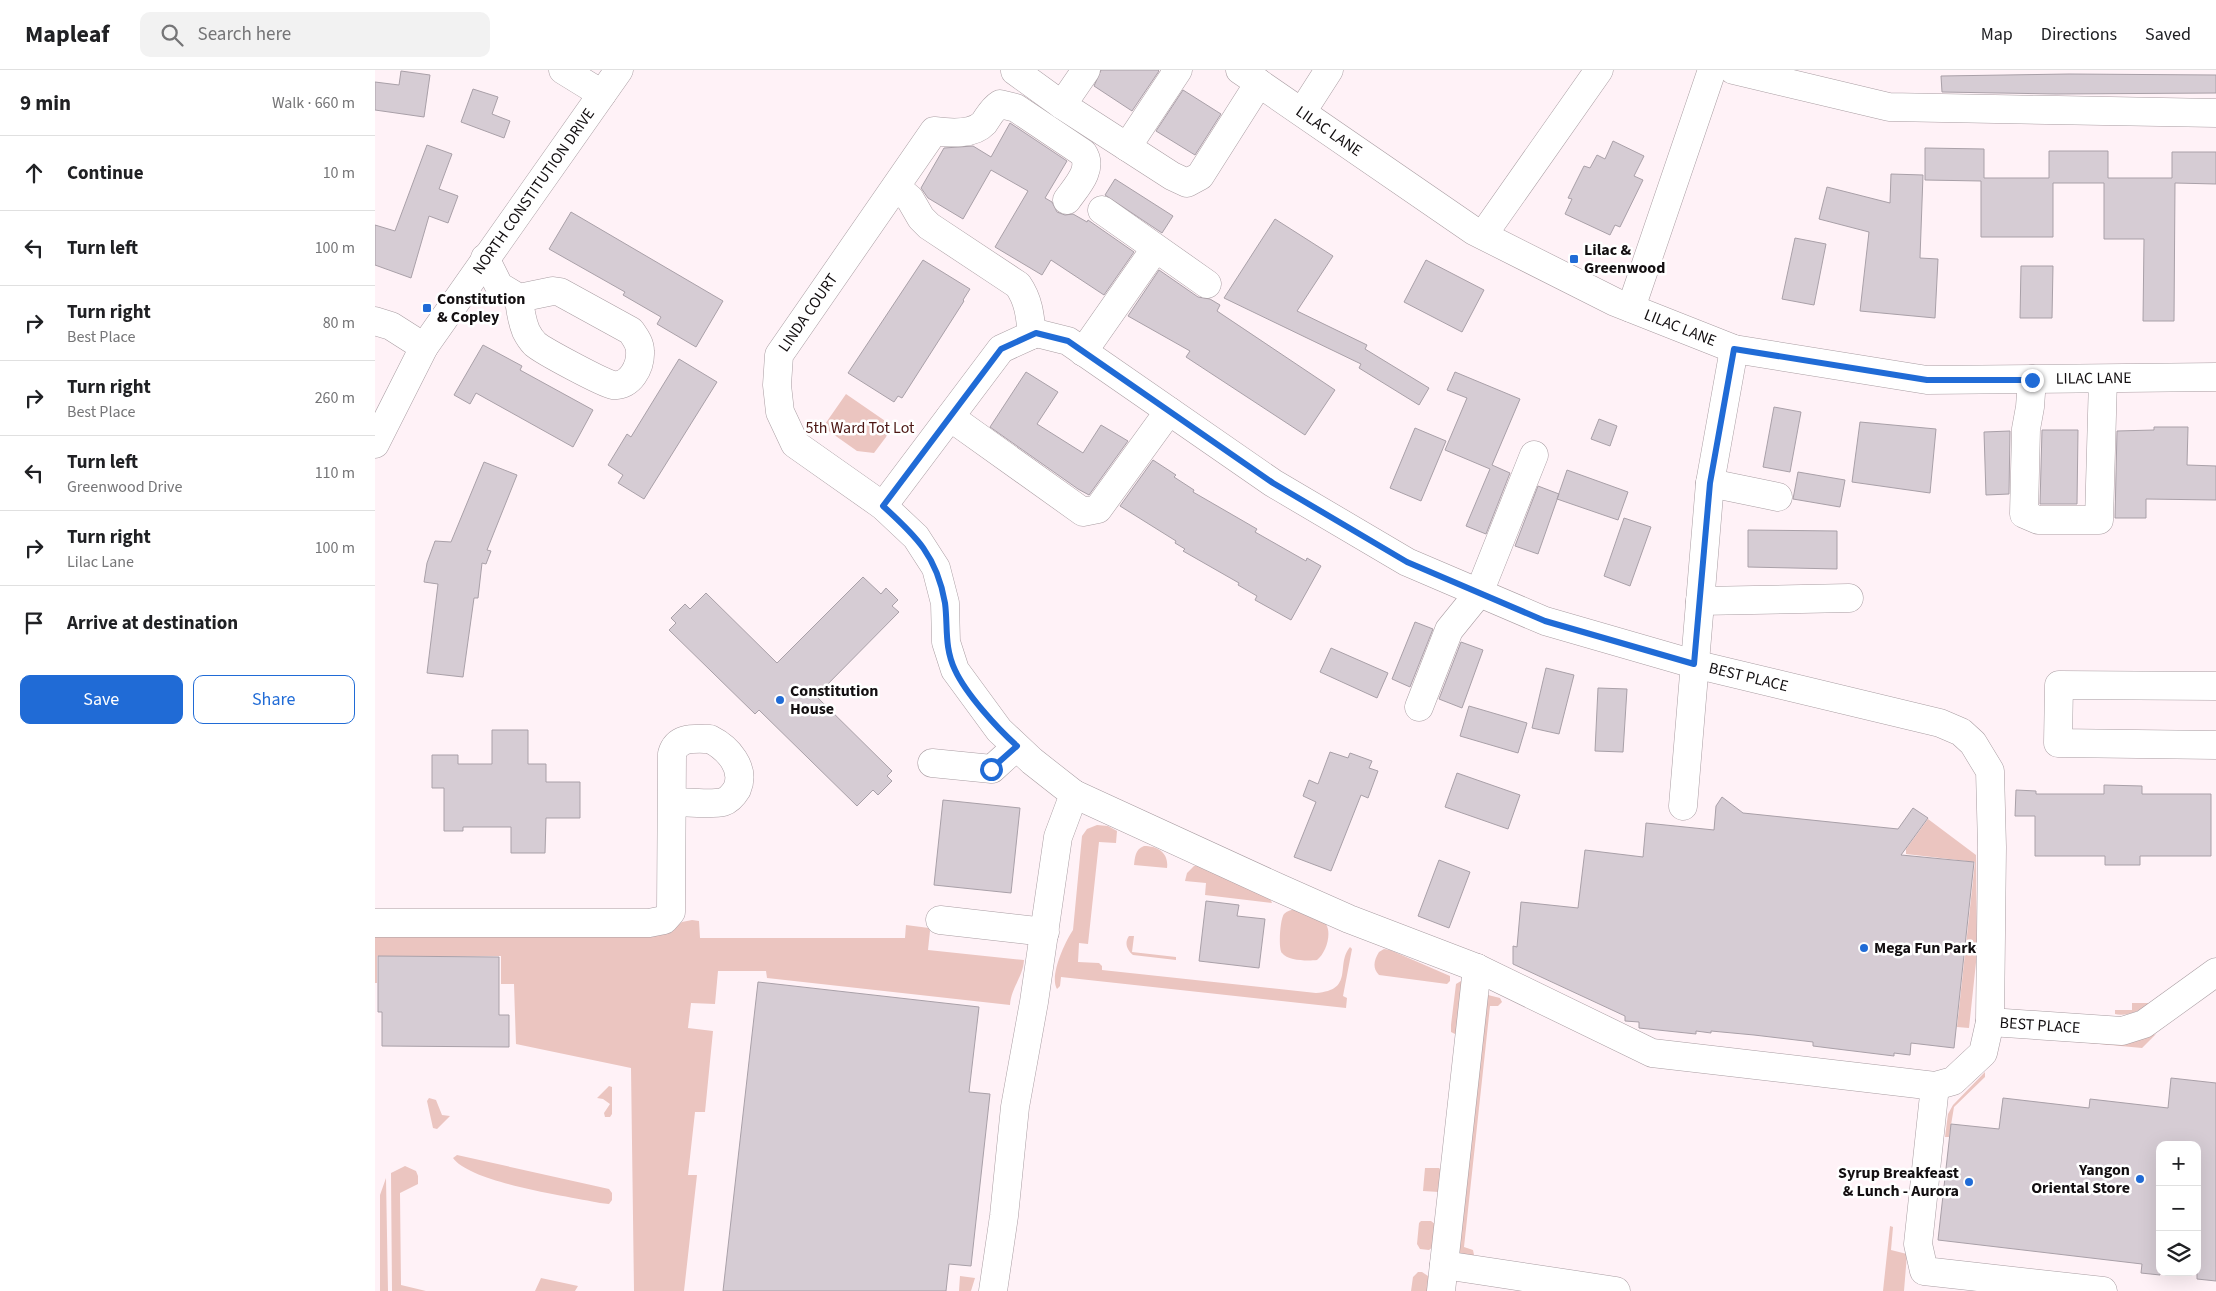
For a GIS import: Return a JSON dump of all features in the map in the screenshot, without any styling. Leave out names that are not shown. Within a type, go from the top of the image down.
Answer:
[{"type":"street","points":[[563,70],[602,94]]},
{"type":"street","name":"NORTH CONSTITUTION DRIVE","points":[[375,444],[425,348],[485,258],[619,70]]},
{"type":"street","points":[[1062,105],[1086,70]]},
{"type":"street","points":[[1127,147],[1177,70]]},
{"type":"street","points":[[1302,112],[1329,70]]},
{"type":"street","points":[[1483,235],[1599,70]]},
{"type":"street","points":[[1631,308],[1712,70]]},
{"type":"street","points":[[1733,70],[1889,107],[2216,113]]},
{"type":"street","points":[[1015,71],[1062,105],[1172,176],[1187,183],[1199,176],[1249,77]]},
{"type":"street","name":"LILAC LANE","points":[[1249,77],[1483,235],[1631,308],[1734,349],[1927,380],[2216,378]]},
{"type":"street","name":"LINDA COURT","points":[[1067,200],[1085,173],[1087,159],[1083,153],[1016,108],[1000,104],[995,107],[978,128],[970,131],[952,133],[934,131],[779,355],[777,385],[780,412],[795,444],[883,506],[916,537],[936,568],[945,603],[946,642],[955,670],[999,730],[1074,794],[1288,892],[1351,919],[1477,968],[1652,1052],[1935,1086]]},
{"type":"street","points":[[883,506],[1001,349],[1032,335],[1029,308],[1025,295],[1018,284],[929,226],[921,218],[910,199],[895,187]]},
{"type":"street","points":[[1102,210],[1207,284]]},
{"type":"street","points":[[1083,352],[1155,249]]},
{"type":"street","points":[[485,258],[499,286],[519,298]]},
{"type":"street","points":[[375,321],[391,326],[425,348]]},
{"type":"street","name":"BEST PLACE","points":[[1032,335],[1036,333],[1068,341],[1273,483],[1407,562],[1479,593],[1545,621],[1694,664],[1940,722],[1961,732],[1973,743],[1990,770],[1992,847],[1989,1022],[2122,1031],[2144,1024],[2216,972]]},
{"type":"street","points":[[1683,806],[1710,483],[1734,349]]},
{"type":"street","points":[[2032,380],[2031,407],[2026,429],[2024,514],[2038,520],[2099,520],[2103,378]]},
{"type":"street","points":[[950,416],[1083,512],[1098,509],[1169,411]]},
{"type":"street","points":[[1419,707],[1449,630],[1479,593],[1535,455]]},
{"type":"street","points":[[1710,483],[1778,497]]},
{"type":"street","points":[[1700,601],[1849,598]]},
{"type":"street","points":[[2216,686],[2059,684],[2058,743],[2216,745]]},
{"type":"street","points":[[932,763],[991,769],[1017,746]]},
{"type":"street","points":[[993,1291],[1004,1216],[1015,1107],[1034,1002],[1058,837],[1074,794]]},
{"type":"street","points":[[375,923],[649,923],[664,920],[671,912],[672,802]]},
{"type":"street","points":[[940,920],[1045,932]]},
{"type":"street","points":[[1477,968],[1443,1278],[1616,1291]]},
{"type":"street","points":[[1989,1022],[1983,1053],[1953,1081],[1935,1086],[1918,1244],[1924,1271],[2103,1291]]},
{"type":"green space","name":"5th Ward Tot Lot","points":[[846,394],[891,425],[886,437],[874,453],[857,451],[823,427]]},
{"type":"green space","points":[[1928,819],[1976,855],[1977,953],[1969,1028],[1957,1027],[1975,862],[1906,854],[1906,849]]},
{"type":"green space","points":[[1097,825],[1108,826],[1117,831],[1116,843],[1099,842],[1088,944],[1079,943],[1078,962],[1099,963],[1102,966],[1102,970],[1316,993],[1328,991],[1336,987],[1340,982],[1346,954],[1350,947],[1352,949],[1343,996],[1347,998],[1346,1008],[1061,977],[1060,986],[1057,989],[1055,983],[1056,968],[1073,930],[1082,836],[1087,829]]},
{"type":"green space","points":[[1144,846],[1154,847],[1161,851],[1166,858],[1167,868],[1134,865],[1137,851]]},
{"type":"green space","points":[[1194,866],[1199,866],[1269,896],[1272,903],[1205,895],[1206,883],[1185,881],[1187,873]]},
{"type":"green space","points":[[1295,909],[1326,924],[1328,928],[1327,943],[1323,953],[1317,960],[1293,959],[1282,953],[1280,946],[1281,922],[1286,912]]},
{"type":"green space","points":[[699,921],[700,938],[905,938],[906,925],[929,928],[928,950],[1024,960],[1022,972],[1012,993],[1010,1005],[767,978],[766,971],[718,971],[715,1004],[691,1003],[688,1028],[713,1031],[705,1112],[695,1112],[688,1175],[697,1175],[684,1291],[634,1291],[631,1068],[516,1044],[514,984],[501,984],[501,956],[377,956],[377,983],[375,983],[375,935],[675,927],[682,922]]},
{"type":"green space","points":[[1129,936],[1134,936],[1132,952],[1176,957],[1176,960],[1133,955],[1127,946]]},
{"type":"green space","points":[[1384,949],[1450,976],[1450,981],[1447,984],[1379,975],[1375,970],[1375,961],[1379,952]]},
{"type":"green space","points":[[1461,981],[1463,982],[1457,1034],[1455,1034],[1451,1032],[1451,1025],[1456,984]]},
{"type":"green space","points":[[1488,995],[1500,998],[1502,1002],[1498,1006],[1490,1006],[1464,1247],[1473,1250],[1474,1255],[1471,1257],[1459,1256],[1457,1247],[1485,998]]},
{"type":"green space","points":[[2132,1003],[2149,1003],[2143,1009],[2134,1013],[2115,1014],[2115,1010],[2132,1010]]},
{"type":"green space","points":[[2156,1034],[2142,1048],[2023,1037],[2133,1042]]},
{"type":"green space","points":[[1985,1072],[1985,1077],[1954,1107],[1949,1137],[1945,1137],[1948,1114],[1953,1105]]},
{"type":"green space","points":[[609,1086],[612,1087],[612,1114],[610,1117],[605,1117],[604,1113],[610,1104],[603,1099],[597,1098]]},
{"type":"green space","points":[[429,1098],[436,1100],[442,1115],[450,1116],[437,1129],[433,1128],[427,1101]]},
{"type":"green space","points":[[457,1155],[609,1189],[612,1193],[612,1200],[609,1204],[600,1203],[499,1181],[479,1175],[463,1167],[453,1158]]},
{"type":"green space","points":[[405,1166],[416,1171],[418,1184],[400,1193],[401,1285],[426,1291],[392,1291],[391,1173]]},
{"type":"green space","points":[[1425,1168],[1439,1168],[1441,1170],[1439,1192],[1423,1191]]},
{"type":"green space","points":[[386,1178],[388,1291],[380,1291],[380,1195]]},
{"type":"green space","points":[[1421,1221],[1431,1221],[1435,1224],[1433,1247],[1429,1250],[1420,1249],[1417,1244],[1419,1223]]},
{"type":"green space","points":[[1890,1226],[1893,1227],[1891,1250],[1907,1254],[1904,1291],[1883,1291]]},
{"type":"green space","points":[[1418,1272],[1428,1276],[1428,1291],[1411,1291],[1413,1277]]},
{"type":"green space","points":[[960,1276],[975,1278],[971,1291],[959,1291]]},
{"type":"green space","points":[[541,1278],[578,1286],[575,1291],[535,1291]]},
{"type":"building","points":[[1101,70],[1159,71],[1132,111],[1094,86]]},
{"type":"building","points":[[401,71],[430,75],[424,117],[375,110],[375,82],[399,85]]},
{"type":"building","points":[[2069,74],[2216,75],[2216,93],[2056,94],[1942,92],[1941,76]]},
{"type":"building","points":[[473,89],[498,97],[492,114],[510,121],[504,138],[461,122]]},
{"type":"building","points":[[1183,90],[1221,114],[1195,155],[1156,131]]},
{"type":"building","points":[[1010,123],[1067,161],[1045,198],[1052,202],[1057,212],[1065,215],[1073,214],[1087,222],[1088,220],[1134,252],[1104,295],[1051,260],[1042,275],[995,247],[1028,191],[991,170],[963,219],[928,198],[921,188],[944,148],[973,146],[991,157]]},
{"type":"building","points":[[1613,141],[1644,156],[1634,176],[1643,180],[1620,227],[1615,225],[1610,235],[1565,214],[1572,199],[1568,198],[1584,166],[1590,168],[1597,155],[1605,159]]},
{"type":"building","points":[[427,145],[452,154],[439,189],[458,196],[448,223],[429,216],[411,278],[375,265],[375,225],[395,231]]},
{"type":"building","points":[[1925,148],[1984,149],[1984,178],[2049,178],[2049,151],[2108,151],[2108,178],[2172,178],[2172,152],[2216,152],[2216,184],[2175,183],[2174,321],[2143,321],[2144,239],[2104,239],[2104,183],[2053,183],[2053,237],[1981,237],[1981,181],[1925,180]]},
{"type":"building","points":[[1891,174],[1923,175],[1920,258],[1938,259],[1935,318],[1860,311],[1869,232],[1819,219],[1827,187],[1890,203]]},
{"type":"building","points":[[1115,179],[1173,216],[1162,233],[1105,195]]},
{"type":"building","points":[[571,212],[723,301],[696,347],[657,324],[661,317],[623,295],[625,292],[549,249]]},
{"type":"building","points":[[1275,219],[1333,256],[1297,311],[1367,345],[1365,349],[1429,388],[1419,405],[1359,368],[1361,364],[1224,298]]},
{"type":"building","points":[[1795,238],[1826,244],[1814,305],[1782,299]]},
{"type":"building","points":[[923,260],[970,289],[902,398],[898,396],[894,402],[848,373]]},
{"type":"building","points":[[1426,260],[1484,290],[1462,332],[1404,302]]},
{"type":"building","points":[[2021,266],[2053,266],[2052,318],[2020,318]]},
{"type":"building","points":[[1159,270],[1198,297],[1210,299],[1220,305],[1217,311],[1335,390],[1305,435],[1186,357],[1190,351],[1128,316]]},
{"type":"building","points":[[483,345],[522,366],[520,370],[593,410],[573,447],[476,393],[470,404],[454,395]]},
{"type":"building","points":[[679,359],[717,382],[644,499],[618,483],[623,475],[608,465],[627,434],[631,437]]},
{"type":"building","points":[[1026,372],[1058,392],[1037,424],[1083,453],[1101,425],[1128,441],[1089,495],[990,427]]},
{"type":"building","points":[[1455,372],[1520,399],[1492,465],[1510,473],[1486,534],[1466,526],[1490,469],[1445,450],[1467,398],[1447,390]]},
{"type":"building","points":[[1774,407],[1801,412],[1790,472],[1763,467]]},
{"type":"building","points":[[1599,419],[1617,426],[1610,446],[1591,439]]},
{"type":"building","points":[[1860,422],[1936,429],[1930,493],[1852,482]]},
{"type":"building","points":[[2154,427],[2188,427],[2187,465],[2216,466],[2216,500],[2146,499],[2146,518],[2115,518],[2117,431],[2154,430]]},
{"type":"building","points":[[1415,428],[1446,441],[1421,501],[1390,488]]},
{"type":"building","points":[[2042,430],[2078,430],[2077,504],[2040,504]]},
{"type":"building","points":[[2010,431],[2009,494],[1986,495],[1984,432]]},
{"type":"building","points":[[1153,460],[1176,475],[1174,477],[1194,490],[1193,492],[1257,529],[1255,532],[1306,561],[1307,558],[1321,566],[1291,620],[1255,600],[1257,596],[1238,585],[1239,583],[1183,551],[1185,549],[1175,543],[1176,541],[1120,506]]},
{"type":"building","points":[[484,462],[517,475],[487,550],[491,551],[486,564],[482,563],[478,598],[474,598],[463,677],[427,673],[438,584],[424,582],[427,563],[435,541],[451,542]]},
{"type":"building","points":[[1567,470],[1628,492],[1618,520],[1557,499]]},
{"type":"building","points":[[1798,472],[1845,480],[1840,507],[1793,499]]},
{"type":"building","points":[[1538,486],[1559,494],[1538,554],[1515,546]]},
{"type":"building","points":[[1624,518],[1651,527],[1630,586],[1604,576]]},
{"type":"building","points":[[1748,530],[1837,531],[1837,569],[1748,567]]},
{"type":"building","name":"Constitution House","points":[[863,577],[881,594],[886,588],[898,600],[892,606],[899,612],[816,696],[892,771],[887,776],[892,781],[878,795],[873,790],[857,806],[759,710],[755,714],[669,630],[676,623],[671,618],[685,604],[690,609],[706,593],[777,663]]},
{"type":"building","points":[[1415,622],[1433,629],[1410,687],[1392,679]]},
{"type":"building","points":[[1461,642],[1483,650],[1462,708],[1439,699]]},
{"type":"building","points":[[1331,648],[1388,673],[1377,698],[1320,672]]},
{"type":"building","points":[[1546,668],[1574,675],[1559,734],[1532,728]]},
{"type":"building","points":[[1598,688],[1627,689],[1623,752],[1595,751]]},
{"type":"building","points":[[1469,706],[1527,723],[1518,753],[1460,736]]},
{"type":"building","points":[[492,730],[528,730],[528,764],[546,764],[546,782],[580,782],[580,818],[546,818],[545,853],[511,853],[511,827],[463,827],[463,831],[444,831],[444,788],[432,788],[432,755],[458,755],[458,764],[492,764]]},
{"type":"building","points":[[1330,752],[1348,758],[1350,753],[1372,761],[1369,768],[1378,771],[1368,798],[1361,795],[1331,871],[1294,857],[1316,802],[1303,796],[1309,780],[1318,784]]},
{"type":"building","points":[[1457,773],[1520,795],[1508,829],[1445,807]]},
{"type":"building","points":[[2104,785],[2142,786],[2142,794],[2211,794],[2211,856],[2140,856],[2140,865],[2105,865],[2105,856],[2035,856],[2035,816],[2015,816],[2016,790],[2036,791],[2036,794],[2104,794]]},
{"type":"building","points":[[1722,797],[1743,813],[1898,829],[1913,808],[1928,818],[1901,855],[1974,862],[1954,1048],[1911,1043],[1910,1055],[1894,1053],[1894,1056],[1813,1046],[1813,1042],[1754,1035],[1711,1031],[1711,1033],[1696,1031],[1696,1034],[1639,1028],[1639,1022],[1625,1021],[1625,1016],[1513,964],[1513,946],[1517,947],[1521,902],[1578,908],[1585,850],[1643,857],[1646,823],[1714,830],[1716,806]]},
{"type":"building","points":[[943,800],[1020,808],[1011,893],[934,885]]},
{"type":"building","points":[[1439,860],[1470,872],[1449,928],[1418,916]]},
{"type":"building","points":[[1206,901],[1239,905],[1237,916],[1265,919],[1259,968],[1199,961]]},
{"type":"building","points":[[378,956],[499,957],[499,1015],[509,1015],[509,1047],[382,1046],[382,1012],[378,1012]]},
{"type":"building","points":[[758,982],[979,1007],[969,1092],[990,1094],[971,1266],[949,1264],[946,1291],[723,1291]]},
{"type":"building","points":[[2171,1078],[2216,1083],[2216,1281],[2197,1279],[2197,1276],[2201,1276],[2201,1141],[2156,1141],[2156,1275],[2141,1273],[2142,1264],[1938,1240],[1951,1124],[1999,1129],[2003,1098],[2089,1108],[2090,1099],[2168,1108]]},
{"type":"place","name":"Lilac & Greenwood","points":[[1574,259]]},
{"type":"place","name":"Constitution & Copley","points":[[427,308]]},
{"type":"place","name":"Constitution House","points":[[780,700]]},
{"type":"place","name":"Mega Fun Park","points":[[1864,948]]},
{"type":"place","name":"Yangon Oriental Store","points":[[2140,1179]]},
{"type":"place","name":"Syrup Breakfeast & Lunch - Aurora","points":[[1969,1182]]},
{"type":"route","points":[[991,769],[1017,746],[999,730],[977,703],[955,670],[946,642],[945,603],[936,568],[916,537],[883,506],[1001,349],[1036,333],[1068,341],[1273,483],[1407,562],[1545,621],[1694,664],[1710,483],[1734,349],[1927,380],[2032,380]]}]
